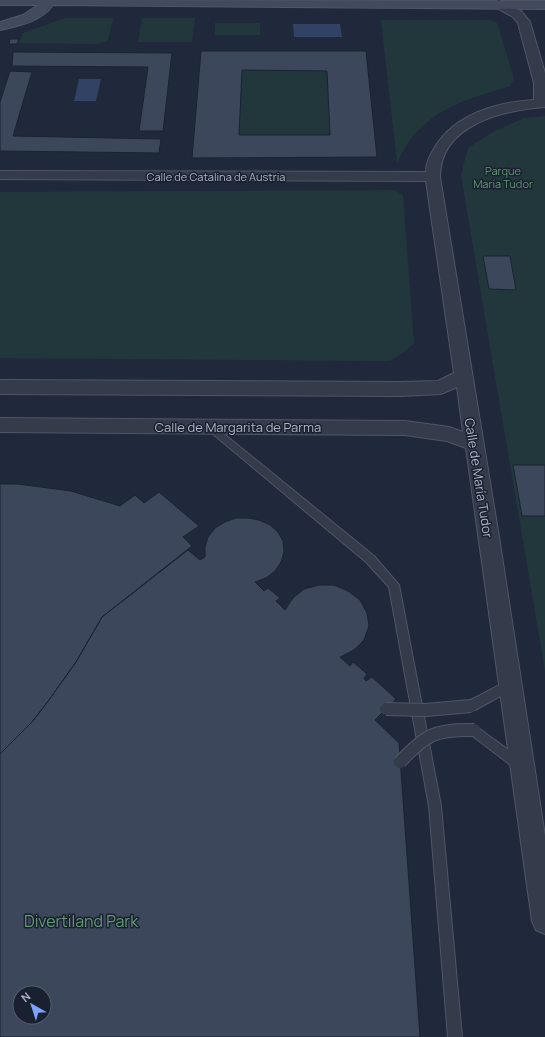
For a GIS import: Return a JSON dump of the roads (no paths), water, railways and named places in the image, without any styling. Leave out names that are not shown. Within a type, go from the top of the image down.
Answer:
[{"type":"street","points":[[0,1],[545,5]]},
{"type":"street","points":[[0,26],[22,20],[38,12],[49,1]]},
{"type":"street","name":"Calle de María Tudor","points":[[499,4],[517,14],[524,22],[541,83],[542,103],[503,108],[480,115],[455,130],[435,160],[433,177],[511,684],[545,921]]},
{"type":"street","name":"Calle de Catalina de Austria","points":[[0,175],[433,177]]},
{"type":"street","points":[[0,387],[441,388],[463,376]]},
{"type":"street","name":"Calle de Margarita de Parma","points":[[0,425],[405,428],[450,434],[473,444]]},
{"type":"lane","points":[[210,427],[370,558],[394,584],[435,806],[455,1037]]},
{"type":"lane","points":[[386,709],[426,710],[471,706],[511,684]]},
{"type":"lane","points":[[400,762],[411,750],[431,734],[451,729],[474,730],[522,767]]},
{"type":"water","points":[[293,24],[340,24],[342,37],[294,37]]},
{"type":"water","points":[[79,79],[101,79],[96,101],[74,101]]},
{"type":"park label","name":"Parque María Tudor","points":[[503,176]]},
{"type":"park label","name":"Divertiland Park","points":[[81,921]]}]
